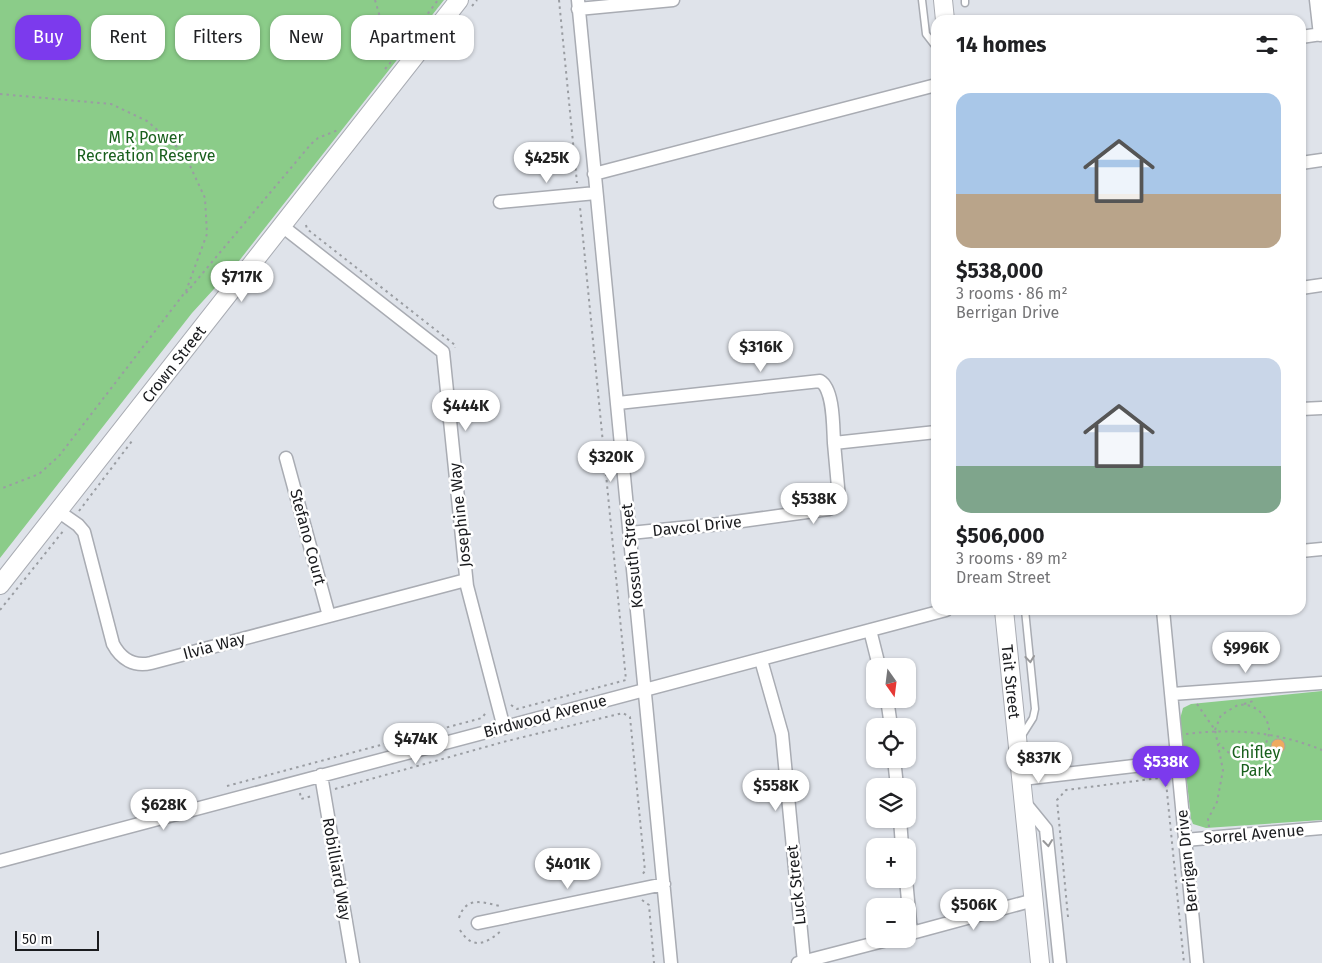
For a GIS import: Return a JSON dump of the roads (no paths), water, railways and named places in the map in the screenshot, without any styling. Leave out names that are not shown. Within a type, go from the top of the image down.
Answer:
[{"type":"street","name":"Crown Street","points":[[0,586],[459,0]]},
{"type":"street","points":[[578,4],[673,0]]},
{"type":"street","points":[[943,0],[944,15]]},
{"type":"street","points":[[1306,36],[1321,34],[1316,0]]},
{"type":"street","name":"Kossuth Street","points":[[578,4],[672,963]]},
{"type":"street","points":[[594,174],[931,87]]},
{"type":"street","points":[[1306,162],[1322,160]]},
{"type":"street","points":[[500,202],[596,193]]},
{"type":"street","name":"Josephine Way","points":[[282,226],[443,352],[466,580],[504,728]]},
{"type":"street","points":[[1306,287],[1322,285]]},
{"type":"street","points":[[618,403],[820,381],[826,385],[829,394],[834,443],[931,433]]},
{"type":"street","points":[[1306,409],[1322,408]]},
{"type":"street","name":"Davcol Drive","points":[[630,533],[720,524],[832,508],[837,504],[839,495],[834,443]]},
{"type":"street","name":"Stefano Court","points":[[286,458],[329,616]]},
{"type":"street","name":"Ilvia Way","points":[[58,510],[83,530],[113,644],[119,654],[130,662],[147,664],[466,580]]},
{"type":"street","points":[[1306,551],[1322,550]]},
{"type":"street","name":"Birdwood Avenue","points":[[0,861],[321,774],[504,728],[645,688],[761,660],[931,614]]},
{"type":"street","name":"Tait Street","points":[[1005,615],[1040,963]]},
{"type":"street","name":"Berrigan Drive","points":[[1163,615],[1172,694],[1176,761],[1197,963]]},
{"type":"street","points":[[870,630],[877,658]]},
{"type":"street","name":"Luck Street","points":[[761,660],[782,734],[804,962]]},
{"type":"street","points":[[1172,694],[1322,682]]},
{"type":"street","points":[[1022,779],[1176,761]]},
{"type":"street","name":"Robilliard Way","points":[[321,774],[318,794],[353,963]]},
{"type":"street","points":[[1024,802],[1044,825],[1047,833],[1060,963]]},
{"type":"street","name":"Sorrel Avenue","points":[[1185,840],[1322,828]]},
{"type":"street","points":[[478,922],[664,884]]},
{"type":"street","points":[[916,932],[1034,900]]},
{"type":"street","points":[[798,963],[866,946]]},
{"type":"lane","points":[[922,0],[926,34],[931,40]]},
{"type":"lane","points":[[1018,742],[1031,722],[1034,711],[1025,615]]},
{"type":"park label","name":"M R Power Recreation Reserve","points":[[146,146]]},
{"type":"park label","name":"Chifley Park","points":[[1256,761]]}]
